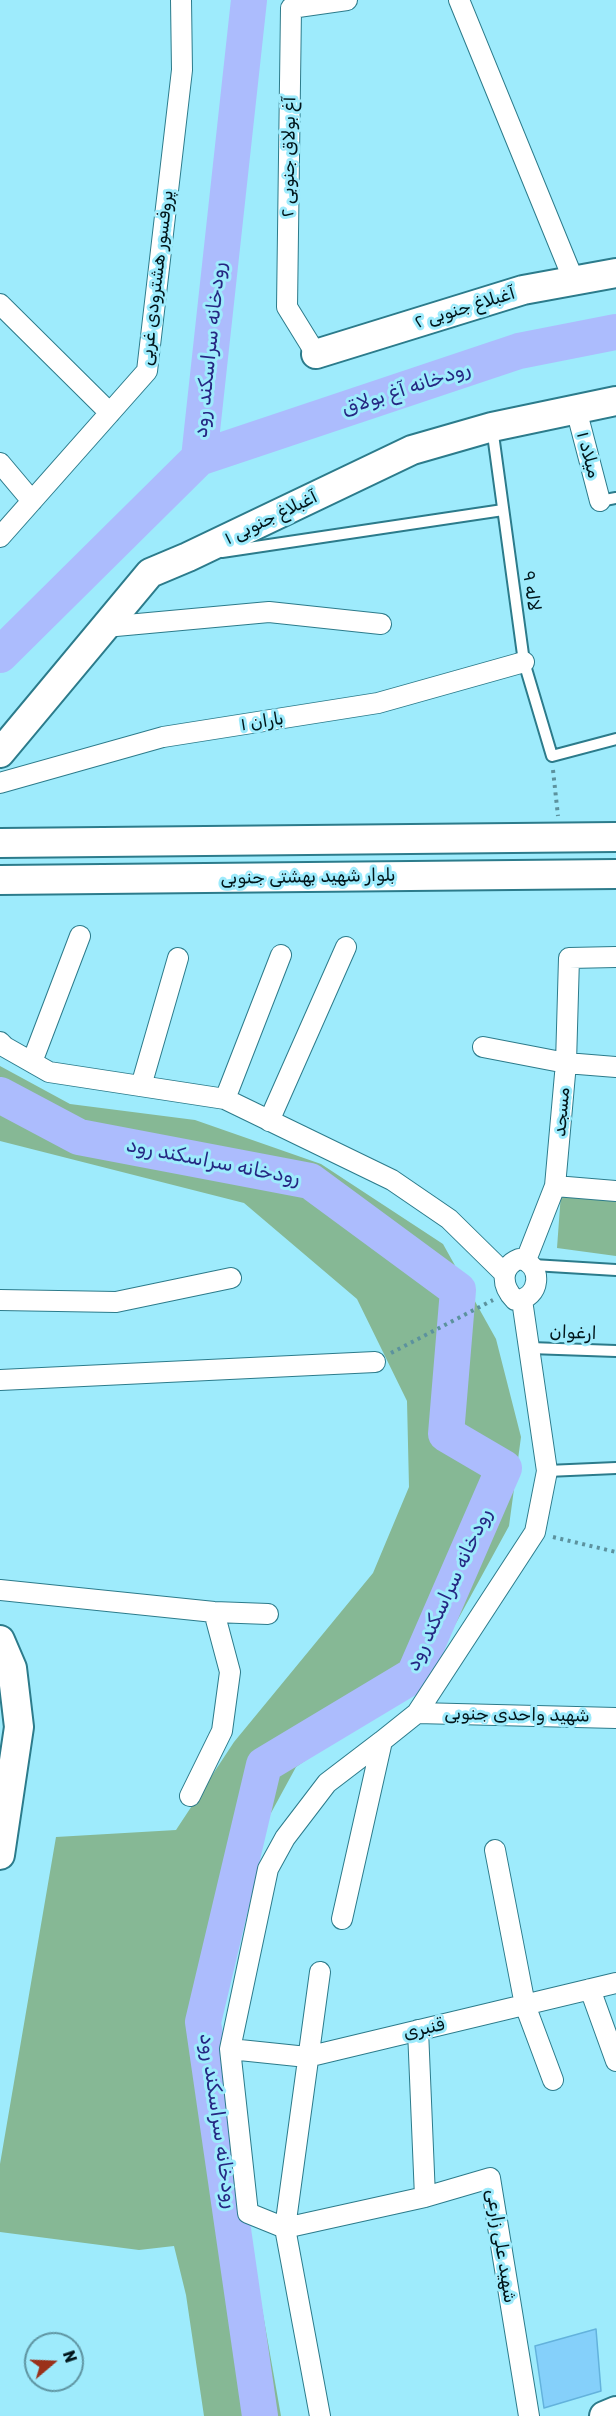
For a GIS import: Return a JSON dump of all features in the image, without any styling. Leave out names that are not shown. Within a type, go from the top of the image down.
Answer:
[{"type":"street","name":"پروفسور هشترودی غربی","points":[[0,537],[147,371],[182,70],[181,0]]},
{"type":"street","name":"آغ بولاق جنوبی ۲","points":[[316,354],[287,307],[291,4],[347,0]]},
{"type":"street","points":[[459,0],[574,280]]},
{"type":"street","name":"آغبلاغ جنوبی ۲","points":[[316,354],[523,290],[616,273]]},
{"type":"street","points":[[0,304],[110,413]]},
{"type":"street","name":"آغبلاغ جنوبی ۱","points":[[0,753],[150,573],[412,450],[492,427],[616,401]]},
{"type":"street","name":"میلاد ۱","points":[[576,409],[608,500]]},
{"type":"street","points":[[0,463],[32,501]]},
{"type":"street","points":[[105,627],[269,612],[381,624]]},
{"type":"street","name":"باران ۱","points":[[0,783],[163,737],[378,703],[524,662]]},
{"type":"street","name":"بلوار شهید بهشتی جنوبی","points":[[0,843],[616,837]]},
{"type":"street","name":"بلوار شهید بهشتی جنوبی","points":[[0,880],[616,874]]},
{"type":"street","points":[[32,1062],[80,936]]},
{"type":"street","points":[[270,1121],[346,947]]},
{"type":"street","points":[[225,1099],[281,955]]},
{"type":"street","name":"مسجد","points":[[529,1263],[555,1186],[566,1063],[569,958],[616,957]]},
{"type":"street","points":[[141,1086],[178,958]]},
{"type":"street","points":[[0,1042],[49,1072],[225,1099],[392,1180],[449,1219],[511,1289],[532,1294],[536,1272],[529,1263],[514,1261],[508,1266],[511,1289],[530,1347],[547,1471],[535,1533],[417,1713],[327,1783],[285,1838],[268,1869],[230,2049],[248,2212],[285,2228]]},
{"type":"street","points":[[483,1047],[566,1063],[616,1067]]},
{"type":"street","points":[[555,1186],[616,1191]]},
{"type":"street","points":[[0,1300],[116,1302],[231,1278]]},
{"type":"street","points":[[0,1380],[375,1362]]},
{"type":"street","points":[[0,1590],[214,1612],[268,1614]]},
{"type":"street","points":[[190,1796],[222,1731],[230,1672],[214,1612]]},
{"type":"street","points":[[0,1640],[12,1668],[20,1727],[0,1855]]},
{"type":"street","name":"شهید واحدی جنوبی","points":[[417,1713],[616,1718]]},
{"type":"street","points":[[342,1919],[382,1741]]},
{"type":"street","points":[[495,1850],[525,2005],[553,2080]]},
{"type":"street","points":[[320,1972],[285,2228],[320,2416]]},
{"type":"street","name":"قنبری","points":[[230,2049],[307,2057],[616,1983]]},
{"type":"street","points":[[590,1989],[616,2061]]},
{"type":"street","points":[[418,2030],[425,2197]]},
{"type":"street","name":"شهيد علی زارعی","points":[[285,2228],[425,2197],[490,2178],[529,2416]]},
{"type":"street","points":[[604,2416],[616,2410]]},
{"type":"lane","name":"لاله ۹","points":[[492,427],[524,662],[552,756]]},
{"type":"lane","points":[[188,557],[503,510]]},
{"type":"lane","points":[[552,756],[616,739]]},
{"type":"lane","points":[[529,1263],[616,1270]]},
{"type":"lane","name":"ارغوان","points":[[530,1347],[616,1351]]},
{"type":"lane","points":[[547,1471],[616,1468]]},
{"type":"path","points":[[552,756],[560,838]]},
{"type":"path","points":[[375,1362],[511,1289]]},
{"type":"path","points":[[535,1533],[616,1552]]},
{"type":"green space","points":[[0,1066],[70,1104],[195,1120],[321,1164],[443,1244],[496,1339],[521,1437],[509,1526],[427,1676],[296,1767],[259,1835],[212,2026],[281,2416],[204,2416],[186,2295],[174,2246],[139,2250],[0,2232],[0,2164],[56,1837],[176,1830],[234,1742],[373,1573],[409,1487],[407,1401],[357,1299],[244,1203],[0,1141]]},
{"type":"green space","points":[[561,1193],[616,1198],[616,1256],[557,1248]]},
{"type":"building","points":[[596,2329],[601,2391],[544,2408],[535,2346]]},
{"type":"waterway","name":"رودخانه سراسکند رود","points":[[0,655],[199,458],[249,0]]},
{"type":"waterway","name":"رودخانه آغ بولاق","points":[[199,458],[519,351],[616,332]]},
{"type":"waterway","name":"رودخانه سراسکند رود","points":[[0,1095],[79,1137],[310,1181],[458,1290],[446,1434],[504,1468],[414,1675],[264,1765],[203,2022],[260,2416]]}]
